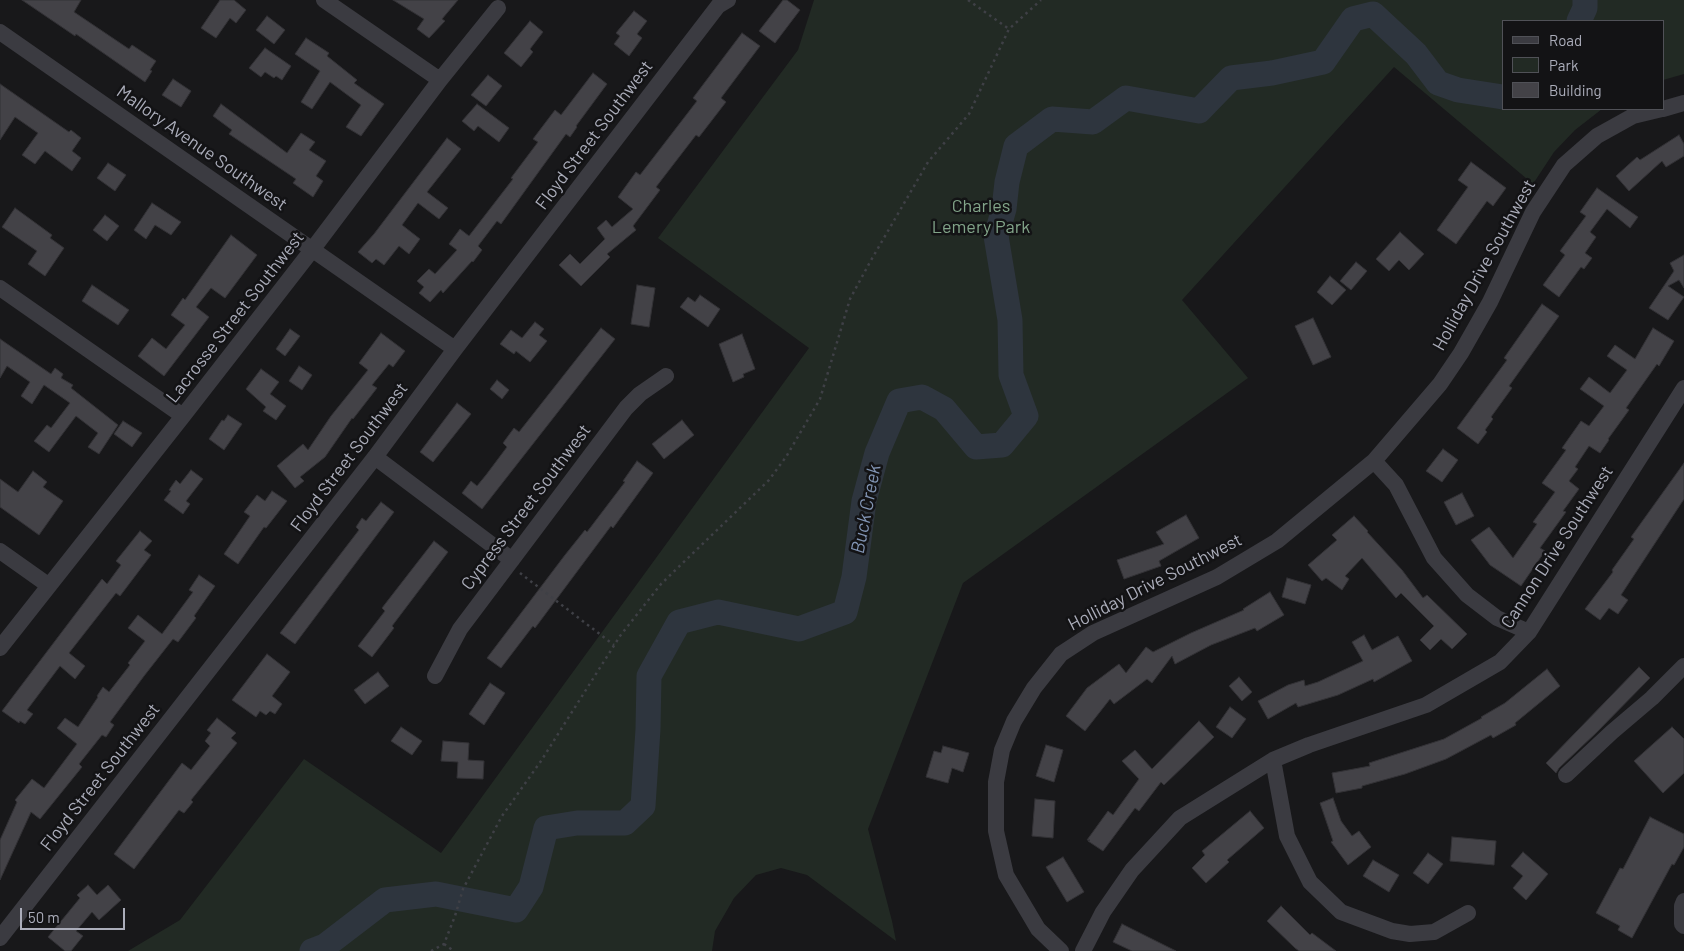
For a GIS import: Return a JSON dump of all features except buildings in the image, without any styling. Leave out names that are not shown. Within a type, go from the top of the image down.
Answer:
[{"type":"street","points":[[324,0],[440,80]]},
{"type":"street","name":"Floyd Street Southwest","points":[[0,938],[375,457],[455,349],[718,6],[728,0]]},
{"type":"street","name":"Lacrosse Street Southwest","points":[[0,648],[183,416],[312,250],[440,80],[498,8]]},
{"type":"street","name":"Mallory Avenue Southwest","points":[[0,32],[455,349]]},
{"type":"street","name":"Holliday Drive Southwest","points":[[1664,108],[1684,103]]},
{"type":"street","name":"Holliday Drive Southwest","points":[[1061,951],[1038,930],[1006,875],[996,831],[996,782],[1002,750],[1014,721],[1034,688],[1061,654],[1093,633],[1217,577],[1277,541],[1374,461],[1440,384],[1461,353],[1494,293],[1533,212],[1564,165],[1597,136],[1633,116],[1658,110]]},
{"type":"street","points":[[0,288],[183,416]]},
{"type":"street","name":"Cypress Street Southwest","points":[[435,676],[460,629],[626,408],[640,394],[666,376]]},
{"type":"street","name":"Cannon Drive Southwest","points":[[1083,951],[1103,912],[1132,870],[1180,818],[1273,760],[1309,745],[1426,705],[1500,662],[1529,632],[1684,388]]},
{"type":"street","points":[[375,457],[510,562]]},
{"type":"street","points":[[1374,461],[1396,485],[1434,558],[1468,595],[1497,618],[1529,632]]},
{"type":"street","points":[[0,551],[48,585]]},
{"type":"street","points":[[1566,775],[1652,698],[1684,666]]},
{"type":"street","points":[[1273,760],[1287,836],[1310,882],[1341,912],[1392,931],[1410,934],[1434,932],[1468,913]]},
{"type":"street","points":[[1684,901],[1682,915],[1682,924],[1684,926]]},
{"type":"path","points":[[968,0],[1009,29]]},
{"type":"path","points":[[432,951],[444,944],[463,889],[502,816],[541,762],[614,645],[661,584],[769,480],[786,457],[820,399],[850,299],[928,162],[968,114],[1009,29],[1041,0]]},
{"type":"path","points":[[510,562],[614,645]]},
{"type":"path","points":[[444,944],[454,951]]},
{"type":"green space","name":"Charles Lemery Park","points":[[814,0],[1684,0],[1684,74],[1664,80],[1664,20],[1502,20],[1502,110],[1601,110],[1575,130],[1554,152],[1533,184],[1394,67],[1182,300],[1248,378],[963,583],[868,829],[896,941],[807,875],[781,868],[756,875],[734,898],[715,931],[712,951],[128,951],[180,920],[304,759],[441,853],[809,348],[658,238],[798,50]]},
{"type":"waterway","name":"Buck Creek","points":[[1579,20],[1585,8],[1585,0]]},
{"type":"waterway","name":"Buck Creek","points":[[312,951],[325,946],[385,900],[436,894],[516,910],[531,887],[546,828],[577,823],[625,823],[643,806],[649,676],[679,622],[718,612],[799,629],[845,612],[854,577],[864,501],[877,453],[899,401],[922,397],[944,409],[976,447],[1002,445],[1026,416],[1011,375],[1010,320],[996,236],[1004,209],[1007,182],[1016,146],[1052,119],[1093,122],[1126,98],[1199,111],[1231,78],[1272,73],[1323,62],[1353,19],[1373,14],[1416,54],[1438,83],[1458,90],[1502,97]]}]
